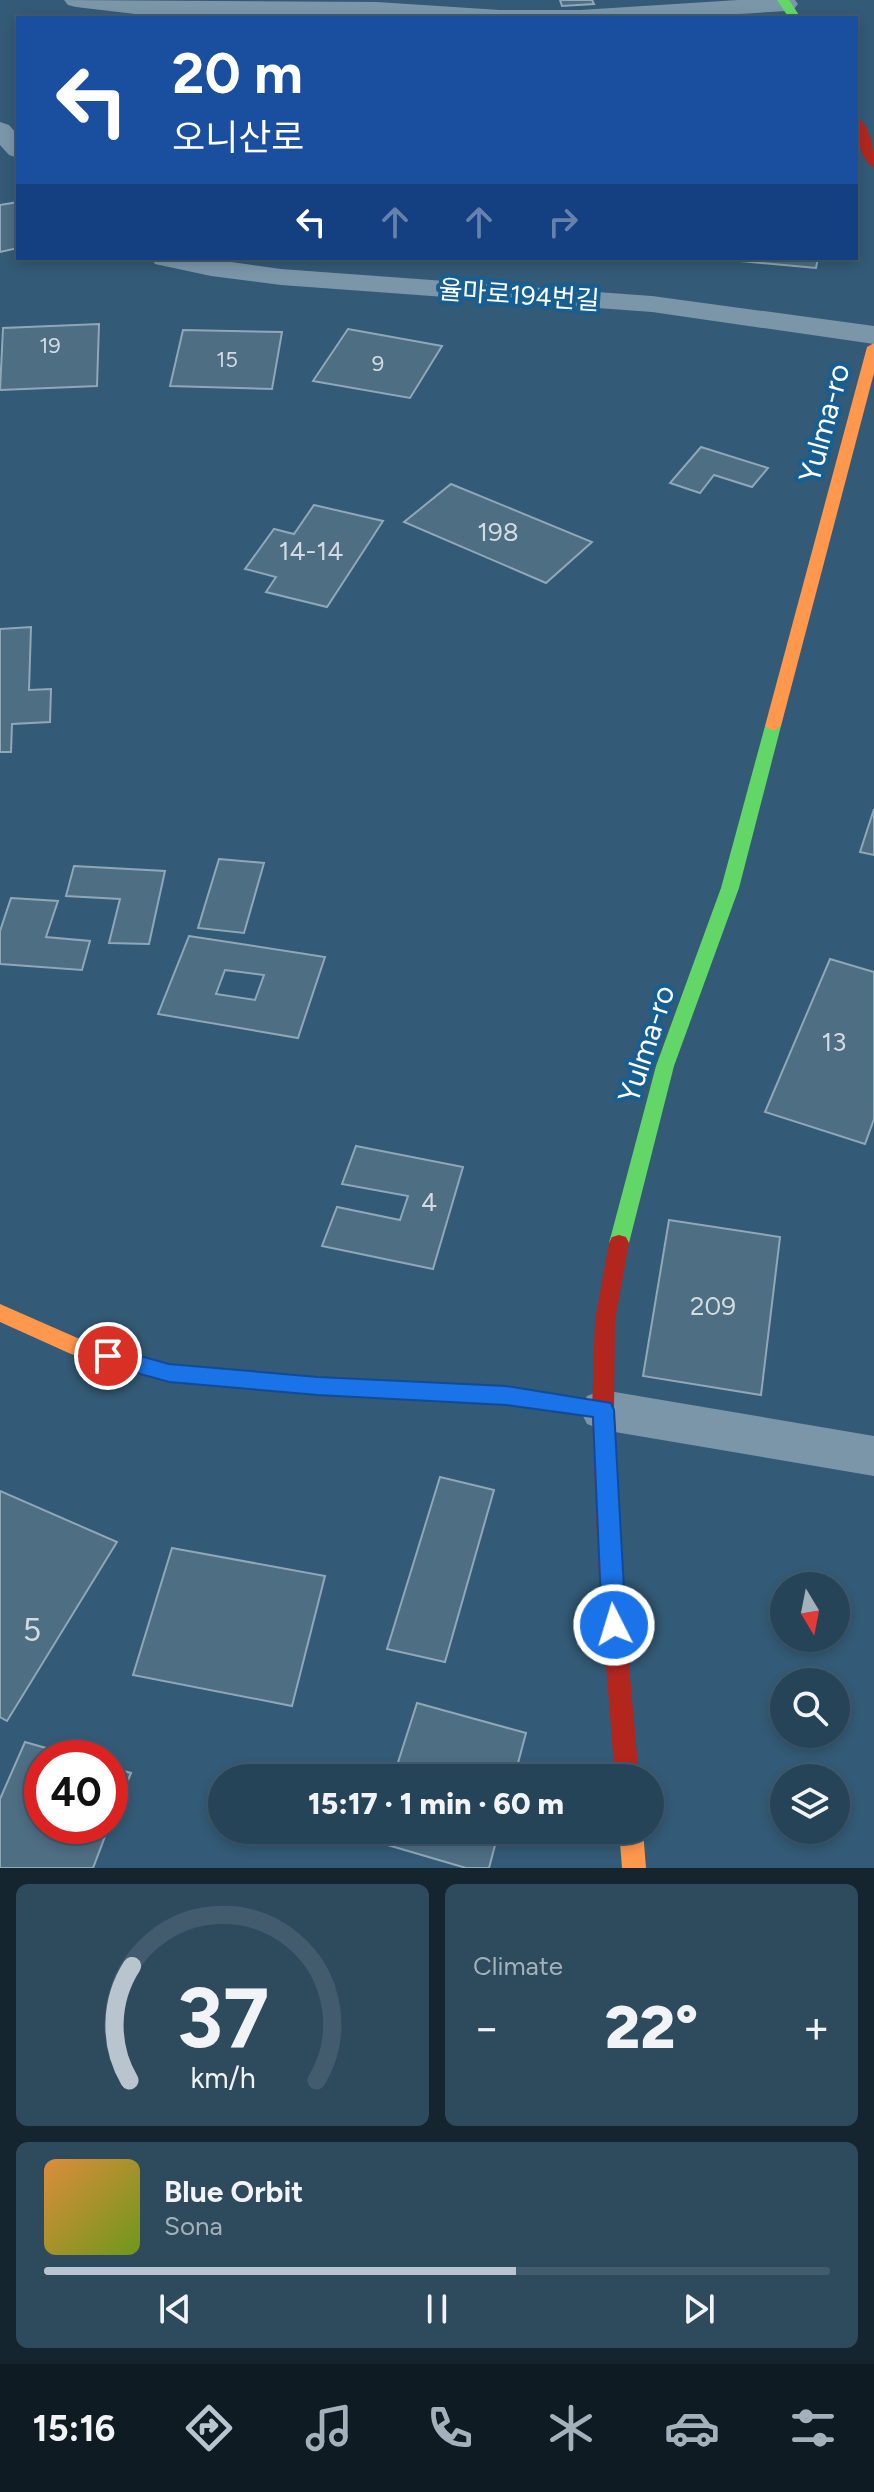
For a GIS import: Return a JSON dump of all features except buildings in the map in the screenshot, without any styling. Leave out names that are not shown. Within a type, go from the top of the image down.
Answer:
[{"type":"street","points":[[858,125],[874,164]]},
{"type":"street","name":"Yulma-ro","points":[[626,1764],[609,1563],[603,1410],[605,1321],[624,1217],[665,1066],[730,888],[874,347]]},
{"type":"street","points":[[0,1313],[78,1348],[169,1373],[318,1386],[506,1395],[603,1410]]},
{"type":"street","points":[[632,1844],[634,1868]]},
{"type":"lane","points":[[76,0],[152,9],[377,9],[485,16]]},
{"type":"lane","points":[[601,16],[788,7]]},
{"type":"lane","points":[[0,130],[16,148]]},
{"type":"lane","name":"율마로194번길","points":[[174,260],[281,277],[652,304],[874,335]]},
{"type":"lane","points":[[603,1410],[874,1456]]},
{"type":"traffic: fast","points":[[783,0],[794,16]]},
{"type":"traffic: fast","points":[[619,1243],[665,1066],[730,888],[773,726]]},
{"type":"traffic: fast","points":[[305,1385],[506,1395],[603,1410]]},
{"type":"traffic: slow","points":[[773,726],[874,347]]},
{"type":"traffic: slow","points":[[0,1313],[78,1348],[169,1373],[305,1385]]},
{"type":"traffic: slow","points":[[632,1844],[634,1868]]},
{"type":"traffic: jam","points":[[858,125],[874,164]]},
{"type":"traffic: jam","points":[[619,1243],[605,1321],[603,1410],[609,1563],[626,1764]]},
{"type":"route","points":[[108,1356],[169,1373],[318,1386],[506,1395],[603,1410],[614,1625]]}]
